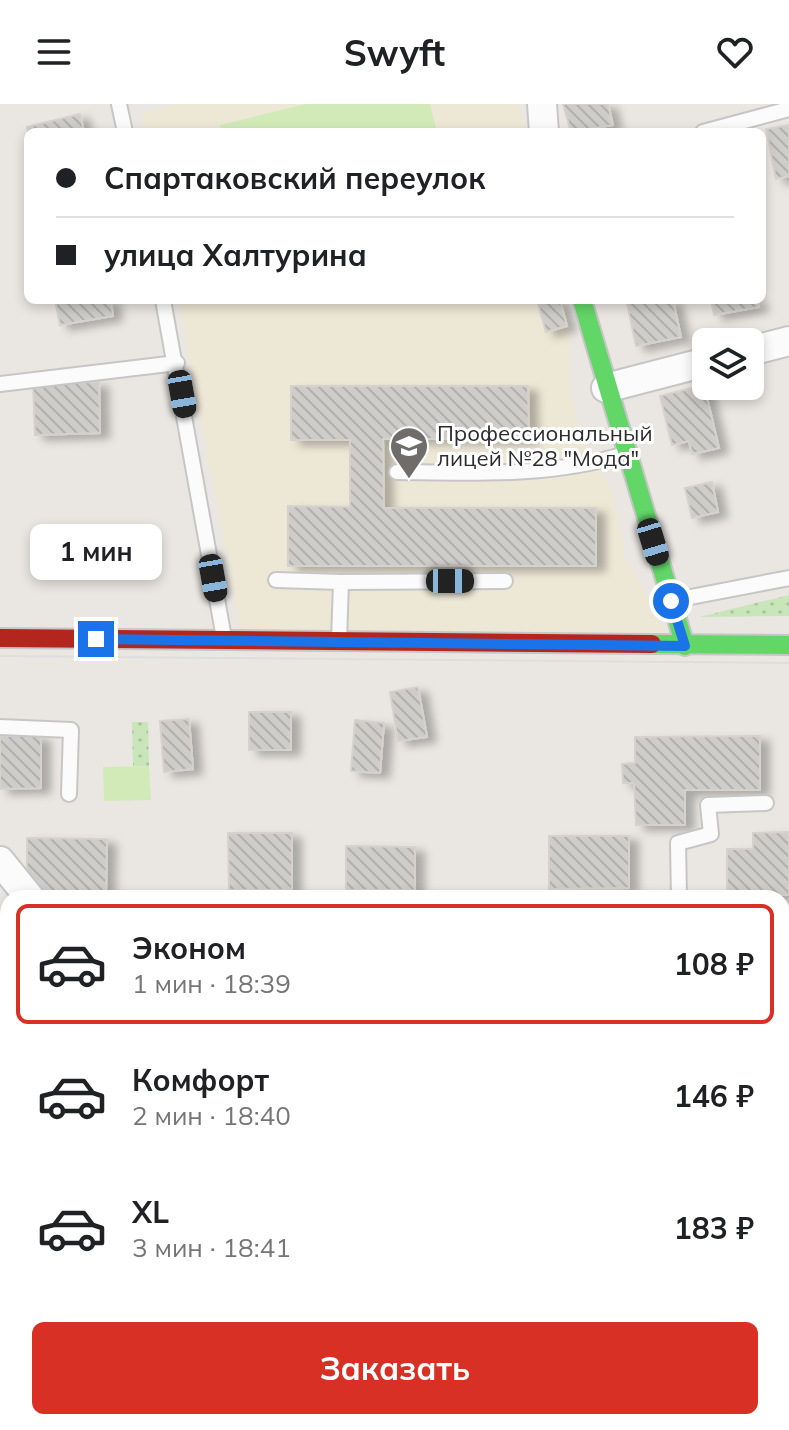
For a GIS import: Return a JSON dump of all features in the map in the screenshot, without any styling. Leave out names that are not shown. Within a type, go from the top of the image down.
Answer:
[{"type":"street","points":[[542,104],[544,128]]},
{"type":"street","points":[[583,304],[685,646]]},
{"type":"street","points":[[764,347],[789,341]]},
{"type":"street","points":[[606,388],[692,366]]},
{"type":"street","points":[[0,638],[789,645]]},
{"type":"street","points":[[0,861],[24,890]]},
{"type":"lane","points":[[119,104],[124,128]]},
{"type":"lane","points":[[718,128],[789,109]]},
{"type":"lane","points":[[164,304],[177,363],[224,639]]},
{"type":"lane","points":[[0,384],[177,363]]},
{"type":"lane","points":[[397,472],[525,474],[596,463],[626,453]]},
{"type":"lane","points":[[671,601],[789,578]]},
{"type":"lane","points":[[276,580],[505,581]]},
{"type":"lane","points":[[339,641],[341,582]]},
{"type":"lane","points":[[0,727],[71,730],[69,794]]},
{"type":"lane","points":[[679,890],[678,843],[711,834],[708,805],[766,803]]},
{"type":"shaded area","points":[[176,104],[519,104],[525,128],[146,128],[143,113]]},
{"type":"shaded area","name":"Профессиональный лицей №28 \"Мода\"","points":[[179,304],[565,304],[569,326],[569,384],[580,433],[614,496],[625,557],[667,632],[241,630]]},
{"type":"green space","points":[[306,104],[430,104],[436,128],[221,128],[220,125]]},
{"type":"green space","points":[[789,595],[789,616],[699,617]]},
{"type":"green space","points":[[132,722],[148,722],[149,766],[133,766]]},
{"type":"green space","points":[[149,766],[151,800],[104,801],[103,767]]},
{"type":"building","points":[[563,104],[608,104],[613,125],[570,128]]},
{"type":"building","points":[[80,114],[83,128],[27,128]]},
{"type":"building","points":[[789,125],[789,176],[776,179],[766,129]]},
{"type":"building","points":[[56,304],[112,304],[113,316],[60,325]]},
{"type":"building","points":[[538,304],[561,304],[567,326],[546,332]]},
{"type":"building","points":[[627,304],[674,304],[681,337],[636,346]]},
{"type":"building","points":[[712,304],[759,304],[759,307],[714,315]]},
{"type":"building","points":[[99,382],[100,433],[35,435],[33,384]]},
{"type":"building","points":[[291,386],[528,386],[529,439],[383,439],[384,508],[596,508],[596,566],[288,566],[288,506],[350,507],[350,440],[291,440]]},
{"type":"building","points":[[692,388],[692,400],[708,400],[719,448],[692,454],[689,441],[672,445],[660,396]]},
{"type":"building","points":[[712,482],[718,512],[692,518],[685,488]]},
{"type":"building","points":[[418,687],[427,737],[398,741],[390,692]]},
{"type":"building","points":[[249,712],[291,712],[291,750],[249,750]]},
{"type":"building","points":[[189,719],[193,769],[164,772],[160,721]]},
{"type":"building","points":[[355,720],[384,723],[380,773],[351,771]]},
{"type":"building","points":[[0,736],[41,736],[41,788],[0,789]]},
{"type":"building","points":[[760,736],[760,790],[685,790],[685,825],[636,825],[634,783],[623,783],[622,764],[635,763],[635,737]]},
{"type":"building","points":[[789,832],[789,890],[727,890],[727,849],[753,849],[753,833]]},
{"type":"building","points":[[228,833],[292,833],[292,890],[229,890]]},
{"type":"building","points":[[549,836],[629,836],[629,888],[549,889]]},
{"type":"building","points":[[27,838],[107,839],[106,890],[27,890]]},
{"type":"building","points":[[346,846],[415,847],[415,890],[346,890]]},
{"type":"tram line","points":[[0,656],[789,663]]},
{"type":"traffic: fast","points":[[583,304],[685,646]]},
{"type":"traffic: fast","points":[[652,644],[789,645]]},
{"type":"traffic: jam","points":[[0,638],[652,644]]},
{"type":"place","name":"Профессиональный лицей №28 \"Мода\"","points":[[409,480]]},
{"type":"route","points":[[96,639],[685,646],[671,601]]}]
